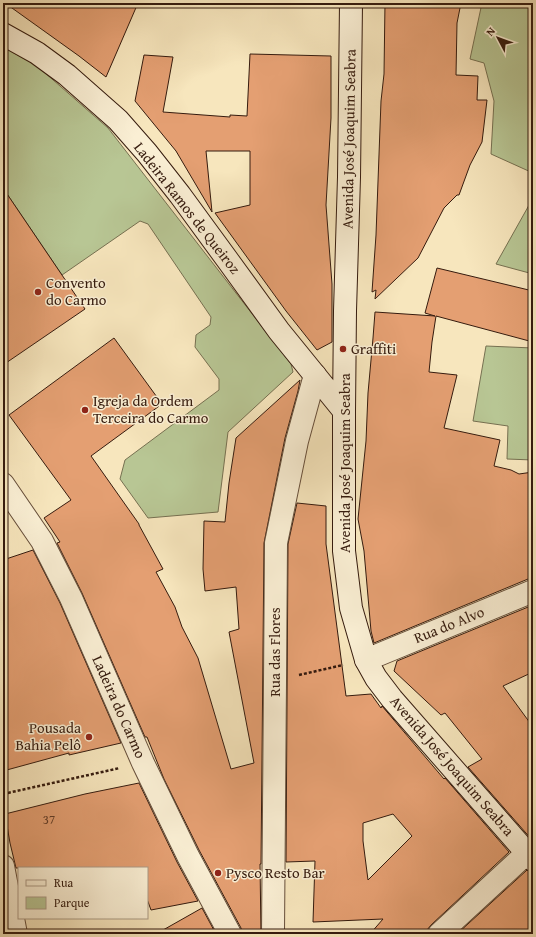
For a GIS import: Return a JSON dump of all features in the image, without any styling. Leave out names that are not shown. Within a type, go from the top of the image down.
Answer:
[{"type":"street","name":"Avenida José Joaquim Seabra","points":[[351,3],[349,177],[345,311],[344,551],[352,608],[366,660],[376,678],[392,699],[530,856]]},
{"type":"street","name":"Ladeira Ramos de Queiroz","points":[[3,34],[37,53],[67,74],[118,120],[147,153],[180,195],[279,331],[344,411]]},
{"type":"street","name":"Rua das Flores","points":[[273,934],[276,543],[298,441],[315,375]]},
{"type":"street","name":"Ladeira do Carmo","points":[[3,484],[42,540],[71,598],[144,763],[188,856],[230,934]]},
{"type":"street","name":"Rua do Alvo","points":[[366,660],[533,591]]},
{"type":"street","points":[[439,934],[530,856]]},
{"type":"street","points":[[3,866],[16,934]]},
{"type":"path","points":[[275,681],[366,660]]},
{"type":"path","points":[[3,794],[144,763]]},
{"type":"green space","points":[[482,3],[533,3],[533,173],[491,154],[494,101],[484,63],[470,59]]},
{"type":"green space","points":[[3,47],[36,65],[108,128],[291,364],[293,372],[228,432],[218,512],[148,518],[120,479],[125,460],[219,390],[219,379],[195,347],[196,335],[210,325],[211,317],[148,224],[140,221],[62,275],[3,188]]},
{"type":"green space","points":[[533,198],[533,274],[496,264]]},
{"type":"green space","points":[[486,346],[533,348],[533,460],[507,459],[508,426],[473,421]]},
{"type":"building","points":[[5,3],[138,3],[106,77]]},
{"type":"building","points":[[385,3],[461,3],[457,23],[456,75],[478,76],[477,100],[487,100],[482,142],[470,165],[459,195],[457,195],[444,208],[418,258],[375,299],[376,290],[372,292],[376,235],[381,101],[384,74]]},
{"type":"building","points":[[250,54],[331,56],[331,118],[326,205],[332,284],[332,342],[317,350],[286,311],[215,213],[250,205],[250,151],[206,151],[212,212],[176,151],[135,101],[144,55],[173,57],[163,112],[230,117],[230,115],[247,116]]},
{"type":"building","name":"Convento do Carmo","points":[[3,188],[85,309],[3,365]]},
{"type":"building","points":[[437,268],[533,291],[533,342],[436,316],[429,372],[457,375],[444,428],[500,440],[494,466],[511,470],[519,474],[533,472],[533,579],[528,579],[374,643],[371,631],[364,551],[358,519],[366,441],[368,393],[375,312],[435,316],[425,313]]},
{"type":"building","points":[[114,338],[162,404],[91,456],[139,524],[163,569],[156,572],[175,607],[182,627],[198,658],[231,769],[254,763],[229,632],[239,629],[236,587],[205,591],[203,569],[204,521],[225,522],[236,438],[300,380],[285,438],[264,543],[260,864],[261,934],[242,934],[241,928],[199,850],[164,779],[147,737],[145,737],[82,593],[57,543],[60,542],[44,518],[71,500],[9,415]]},
{"type":"building","points":[[297,503],[326,506],[326,544],[346,696],[371,694],[381,708],[382,706],[509,852],[431,925],[427,930],[427,934],[370,934],[383,919],[313,922],[315,861],[286,862],[288,544]],"holes":[[[393,814],[412,836],[368,880],[363,841],[363,823]]]},
{"type":"building","points":[[33,550],[60,603],[121,743],[69,755],[69,753],[3,771],[3,560]]},
{"type":"building","points":[[533,605],[533,672],[503,686],[533,727],[533,841],[468,767],[482,759],[445,713],[441,715],[394,671],[397,661]]},
{"type":"building","points":[[139,783],[177,862],[198,901],[151,910],[148,902],[148,867],[16,868],[5,814],[85,794]]},
{"type":"building","points":[[527,870],[529,872],[533,872],[533,934],[457,934]]},
{"type":"building","points":[[202,908],[216,934],[156,934]]},
{"type":"place","name":"Convento do Carmo","points":[[38,292]]},
{"type":"place","name":"Graffiti","points":[[343,349]]},
{"type":"place","name":"Igreja da Ordem Terceira do Carmo","points":[[85,410]]},
{"type":"place","name":"Pousada Bahia Pelô","points":[[89,737]]},
{"type":"place","name":"Pysco Resto Bar","points":[[218,873]]}]
